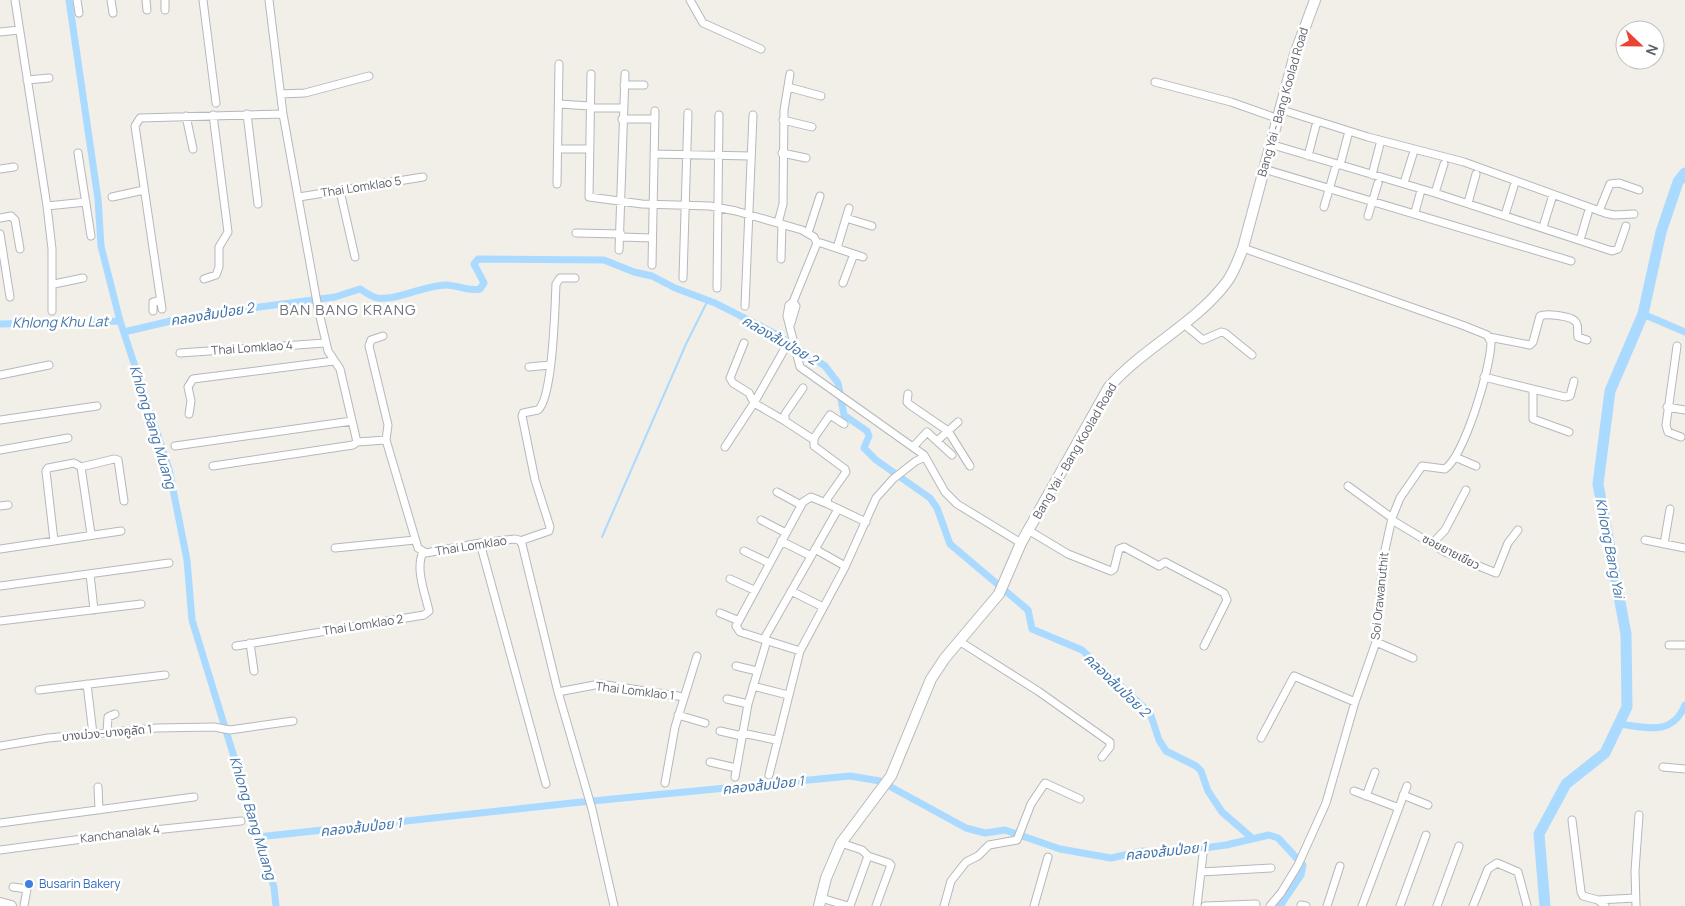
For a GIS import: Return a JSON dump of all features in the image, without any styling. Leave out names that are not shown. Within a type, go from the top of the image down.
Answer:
[{"type":"street","points":[[15,0],[47,206],[54,284],[52,312]]},
{"type":"street","points":[[77,0],[80,12]]},
{"type":"street","points":[[111,0],[113,14]]},
{"type":"street","points":[[146,0],[147,10]]},
{"type":"street","points":[[165,0],[166,10]]},
{"type":"street","points":[[203,0],[216,103]]},
{"type":"street","points":[[269,0],[283,114],[318,308],[325,343],[340,370],[357,442]]},
{"type":"street","points":[[690,0],[703,23],[761,49]]},
{"type":"street","name":"Bang Yai - Bang Koolad Road","points":[[820,902],[826,878],[841,843],[891,776],[931,679],[1001,590],[1021,543],[1109,387],[1123,372],[1185,325],[1226,283],[1243,248],[1295,54],[1314,0]]},
{"type":"street","points":[[0,32],[19,30]]},
{"type":"street","points":[[557,184],[560,64]]},
{"type":"street","points":[[591,74],[589,197],[622,202],[717,207],[749,214],[808,233],[817,243],[863,257]]},
{"type":"street","points":[[619,250],[625,74]]},
{"type":"street","points":[[781,259],[780,223],[783,204],[783,120],[790,74]]},
{"type":"street","points":[[281,94],[304,93],[369,76]]},
{"type":"street","points":[[27,80],[49,78]]},
{"type":"street","points":[[1155,82],[1464,162],[1614,216],[1634,214]]},
{"type":"street","points":[[624,85],[644,85]]},
{"type":"street","points":[[788,87],[821,96]]},
{"type":"street","points":[[559,104],[623,108]]},
{"type":"street","points":[[683,278],[688,113]]},
{"type":"street","points":[[247,114],[258,204]]},
{"type":"street","points":[[162,309],[135,126],[136,122],[140,118],[283,114]]},
{"type":"street","points":[[204,279],[216,275],[218,272],[219,247],[228,232],[213,115]]},
{"type":"street","points":[[622,119],[655,115],[652,264]]},
{"type":"street","points":[[717,288],[719,115]]},
{"type":"street","points":[[745,306],[753,115]]},
{"type":"street","points":[[186,116],[193,149]]},
{"type":"street","points":[[783,120],[812,127]]},
{"type":"street","points":[[1308,156],[1316,126]]},
{"type":"street","points":[[1324,207],[1348,135]]},
{"type":"street","points":[[1270,144],[1338,167],[1404,183],[1615,251],[1618,249],[1626,226]]},
{"type":"street","points":[[1372,174],[1380,144]]},
{"type":"street","points":[[558,149],[589,149]]},
{"type":"street","points":[[782,152],[806,158]]},
{"type":"street","points":[[78,153],[91,236]]},
{"type":"street","points":[[654,154],[751,156]]},
{"type":"street","points":[[1404,183],[1413,154]]},
{"type":"street","points":[[1435,193],[1444,164]]},
{"type":"street","points":[[0,169],[14,167]]},
{"type":"street","points":[[1264,169],[1415,212],[1571,261]]},
{"type":"street","points":[[1468,203],[1476,174]]},
{"type":"street","name":"Thai Lomklao 5","points":[[299,197],[423,177]]},
{"type":"street","points":[[1368,216],[1378,183]]},
{"type":"street","points":[[1599,211],[1610,184],[1619,183],[1639,190]]},
{"type":"street","points":[[1505,215],[1514,186]]},
{"type":"street","points":[[112,197],[144,190]]},
{"type":"street","points":[[340,191],[355,257]]},
{"type":"street","points":[[1415,212],[1420,194]]},
{"type":"street","points":[[808,233],[820,196]]},
{"type":"street","points":[[1543,227],[1552,198]]},
{"type":"street","points":[[47,206],[86,202]]},
{"type":"street","points":[[837,248],[849,208]]},
{"type":"street","points":[[1580,240],[1588,213]]},
{"type":"street","points":[[0,218],[11,216],[15,220],[20,249]]},
{"type":"street","points":[[846,218],[872,226]]},
{"type":"street","points":[[576,233],[652,238]]},
{"type":"street","points":[[0,234],[10,297]]},
{"type":"street","points":[[817,243],[793,302],[789,306],[787,316],[791,323],[800,367],[914,446],[925,457],[945,492],[957,504],[1021,543]]},
{"type":"street","points":[[1243,248],[1450,321],[1489,337],[1530,345],[1533,342],[1539,318],[1542,314],[1574,320],[1577,324],[1578,337],[1587,340]]},
{"type":"street","points":[[844,284],[854,254]]},
{"type":"street","points":[[54,284],[83,278]]},
{"type":"street","points":[[520,541],[549,531],[550,527],[535,480],[522,419],[523,413],[542,407],[547,392],[556,284],[560,278],[574,278]]},
{"type":"street","points":[[0,286],[8,286]]},
{"type":"street","points":[[152,311],[153,302],[160,300]]},
{"type":"street","points":[[1185,325],[1203,340],[1221,332],[1225,333],[1252,355]]},
{"type":"street","name":"Thai Lomklao","points":[[383,336],[371,340],[369,346],[388,425],[386,440],[418,548],[423,552],[480,542],[515,539],[520,541],[558,692],[592,809],[614,906]]},
{"type":"street","points":[[1476,466],[1455,456],[1473,414],[1484,377],[1491,346],[1489,337]]},
{"type":"street","name":"Thai Lomklao 4","points":[[180,353],[325,343]]},
{"type":"street","points":[[744,343],[730,378],[733,383],[749,393],[754,403],[814,440]]},
{"type":"street","points":[[1676,346],[1667,407],[1666,430],[1670,434],[1681,437]]},
{"type":"street","points":[[725,447],[754,403],[784,350]]},
{"type":"street","points":[[189,414],[191,402],[188,387],[193,379],[334,361]]},
{"type":"street","points":[[0,375],[49,365]]},
{"type":"street","points":[[529,367],[550,365]]},
{"type":"street","points":[[1484,377],[1568,397],[1574,381]]},
{"type":"street","points":[[785,421],[785,414],[803,388]]},
{"type":"street","points":[[1533,390],[1533,419],[1569,432]]},
{"type":"street","points":[[908,394],[910,405],[948,431],[970,466]]},
{"type":"street","points":[[0,420],[98,406]]},
{"type":"street","points":[[1667,407],[1685,410]]},
{"type":"street","points":[[828,504],[828,499],[846,472],[845,469],[814,446],[814,440],[830,415],[844,424]]},
{"type":"street","points":[[175,446],[352,421]]},
{"type":"street","points":[[937,441],[958,422]]},
{"type":"street","points":[[914,446],[927,432],[952,455]]},
{"type":"street","points":[[0,450],[68,438]]},
{"type":"street","points":[[213,466],[353,446],[357,442],[386,440]]},
{"type":"street","name":"Soi Orawanuthit","points":[[1270,906],[1281,893],[1298,865],[1323,812],[1355,702],[1376,642],[1381,568],[1392,519],[1400,498],[1418,468],[1425,465],[1445,468],[1455,456]]},
{"type":"street","points":[[769,775],[776,740],[800,650],[845,566],[876,498],[900,472],[925,457]]},
{"type":"street","points":[[54,540],[46,471],[48,468],[74,463],[81,467],[114,459],[118,460],[124,501]]},
{"type":"street","points":[[81,467],[91,534]]},
{"type":"street","name":"ซอยยายเขียว","points":[[1348,486],[1392,519],[1432,544],[1467,562],[1496,573],[1508,543],[1518,530]]},
{"type":"street","points":[[1432,544],[1445,530],[1466,490]]},
{"type":"street","points":[[777,492],[801,505]]},
{"type":"street","points":[[800,650],[736,629],[737,620],[801,505],[811,497],[866,522]]},
{"type":"street","points":[[0,506],[8,505]]},
{"type":"street","points":[[735,777],[748,704],[766,639],[838,509]]},
{"type":"street","points":[[1664,544],[1670,509]]},
{"type":"street","points":[[761,520],[786,533]]},
{"type":"street","points":[[1028,530],[1068,554],[1111,572],[1114,569],[1119,549],[1124,547],[1159,566],[1165,562],[1224,593],[1226,600],[1204,646]]},
{"type":"street","points":[[0,549],[121,531]]},
{"type":"street","points":[[335,548],[415,540]]},
{"type":"street","points":[[1645,540],[1685,548]]},
{"type":"street","points":[[781,541],[811,556]]},
{"type":"street","points":[[480,542],[546,784]]},
{"type":"street","points":[[815,549],[845,566]]},
{"type":"street","points":[[744,550],[769,563]]},
{"type":"street","name":"Thai Lomklao 2","points":[[236,646],[250,642],[424,615],[429,611],[419,561],[423,552]]},
{"type":"street","points":[[0,586],[169,563]]},
{"type":"street","points":[[90,574],[94,610]]},
{"type":"street","points":[[730,579],[754,590]]},
{"type":"street","points":[[791,591],[823,607]]},
{"type":"street","points":[[0,621],[141,604]]},
{"type":"street","points":[[720,613],[737,620]]},
{"type":"street","points":[[959,641],[1038,691],[1110,742],[1110,747],[1102,757]]},
{"type":"street","points":[[250,642],[254,670]]},
{"type":"street","points":[[1376,642],[1413,658]]},
{"type":"street","points":[[1669,646],[1685,645]]},
{"type":"street","points":[[665,783],[678,715],[697,656]]},
{"type":"street","points":[[736,666],[757,671]]},
{"type":"street","points":[[39,690],[165,675]]},
{"type":"street","points":[[1261,738],[1294,676],[1355,702]]},
{"type":"street","points":[[87,684],[93,734]]},
{"type":"street","name":"Thai Lomklao 1","points":[[558,692],[600,684],[684,697]]},
{"type":"street","points":[[753,686],[788,695]]},
{"type":"street","points":[[727,699],[748,704]]},
{"type":"street","points":[[107,733],[108,717],[115,714]]},
{"type":"street","points":[[678,715],[704,723]]},
{"type":"street","name":"บางม่วง-บางคูลัด 1","points":[[0,746],[48,738],[157,728],[214,727],[230,730],[293,722]]},
{"type":"street","points":[[720,731],[776,740]]},
{"type":"street","points":[[710,762],[736,768]]},
{"type":"street","points":[[1663,767],[1685,769]]},
{"type":"street","points":[[1366,796],[1374,772]]},
{"type":"street","points":[[944,906],[951,881],[966,862],[978,856],[989,845],[1016,840],[1031,804],[1045,783],[1080,799]]},
{"type":"street","points":[[1362,906],[1406,786]]},
{"type":"street","points":[[98,787],[100,810]]},
{"type":"street","points":[[1354,791],[1398,808]]},
{"type":"street","points":[[1403,795],[1428,804]]},
{"type":"street","points":[[0,823],[194,798]]},
{"type":"street","points":[[1636,906],[1639,815]]},
{"type":"street","points":[[1572,820],[1581,892],[1588,898],[1598,900],[1635,898]]},
{"type":"street","name":"Kanchanalak 4","points":[[0,850],[134,832],[241,821]]},
{"type":"street","points":[[1400,906],[1426,835]]},
{"type":"street","points":[[841,843],[862,850],[868,856],[889,862],[891,865],[876,906]]},
{"type":"street","points":[[1437,906],[1459,846]]},
{"type":"street","points":[[1197,906],[1203,854]]},
{"type":"street","points":[[820,902],[849,906],[868,856]]},
{"type":"street","points":[[1034,906],[1048,857]]},
{"type":"street","points":[[1474,906],[1488,868],[1497,863],[1518,872],[1526,906]]},
{"type":"street","points":[[1327,906],[1340,866]]},
{"type":"street","points":[[1201,872],[1271,868]]},
{"type":"street","points":[[13,887],[28,889],[24,906]]},
{"type":"street","points":[[1598,900],[1605,906]]},
{"type":"street","points":[[0,903],[11,906]]},
{"type":"street","points":[[1205,906],[1256,904]]},
{"type":"waterway","name":"Khlong Bang Muang","points":[[69,0],[98,199],[101,246],[120,321],[169,469],[187,560],[192,620],[274,887],[276,906]]},
{"type":"waterway","name":"Khlong Bang Yai","points":[[1545,906],[1539,834],[1566,784],[1605,753],[1627,707],[1626,634],[1598,484],[1610,391],[1643,314],[1661,232],[1678,182],[1685,173]]},
{"type":"waterway","name":"คลองส้มป่อย 2","points":[[124,332],[192,316],[335,297],[360,289],[377,298],[394,297],[429,287],[446,285],[471,290],[480,289],[484,283],[474,264],[478,259],[604,260],[634,272],[652,276],[675,288],[715,303],[774,333],[825,366],[838,383],[844,415],[867,431],[869,436],[864,448],[876,460],[930,498],[937,508],[950,544],[1028,610],[1032,629],[1082,650],[1150,713],[1159,740],[1166,751],[1196,766],[1201,771],[1208,791],[1222,812],[1252,838]]},
{"type":"waterway","points":[[602,537],[686,344],[708,300]]},
{"type":"waterway","points":[[1643,314],[1685,332]]},
{"type":"waterway","name":"Khlong Khu Lat","points":[[0,324],[120,321]]},
{"type":"waterway","points":[[1619,724],[1648,728],[1666,726],[1680,715],[1685,705]]},
{"type":"waterway","name":"คลองส้มป่อย 1","points":[[258,837],[572,803],[850,776],[880,781],[966,828],[985,833],[1005,830],[1060,849],[1111,858],[1143,851],[1168,853],[1226,845],[1269,835],[1278,838],[1303,865],[1301,875],[1280,906]]},
{"type":"place","name":"Busarin Bakery","points":[[29,884]]},
{"type":"district","name":"BAN BANG KRANG","points":[[348,310]]}]
